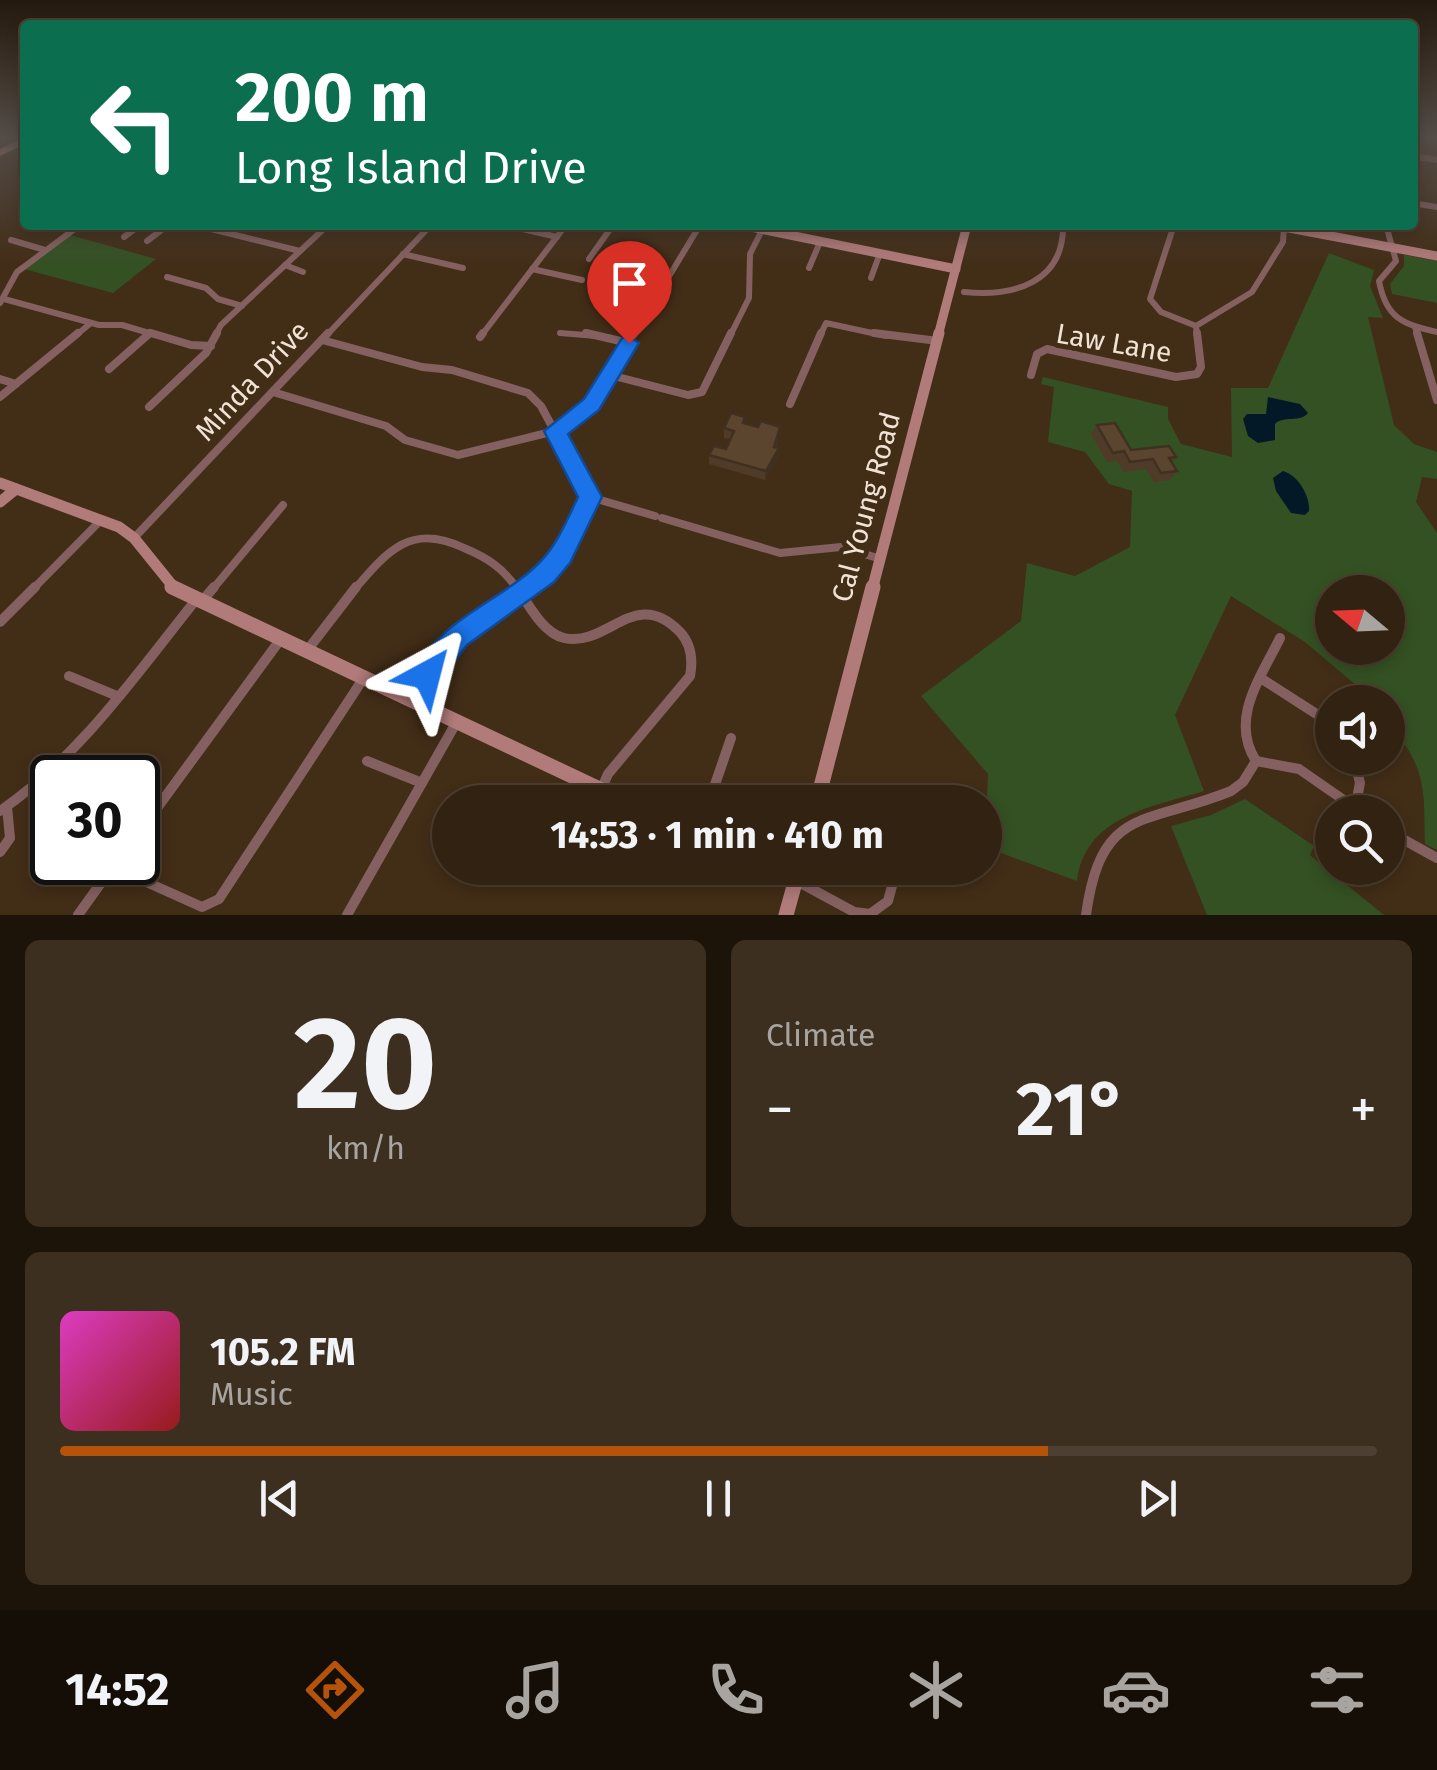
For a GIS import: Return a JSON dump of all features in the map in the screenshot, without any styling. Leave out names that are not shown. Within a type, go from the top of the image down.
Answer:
[{"type":"street","points":[[73,230],[14,274],[2,301],[211,346]]},
{"type":"street","points":[[124,237],[133,230]]},
{"type":"street","points":[[147,242],[162,230]]},
{"type":"street","points":[[216,230],[300,251]]},
{"type":"street","points":[[149,407],[211,346],[216,330],[323,230]]},
{"type":"street","name":"Minda Drive","points":[[134,538],[426,230]]},
{"type":"street","points":[[529,230],[557,236]]},
{"type":"street","points":[[480,337],[562,230]]},
{"type":"street","points":[[589,259],[610,230]]},
{"type":"street","points":[[273,392],[386,426],[408,441],[454,455],[474,454],[555,431],[586,411],[697,230]]},
{"type":"street","points":[[610,375],[688,395],[704,389],[747,303],[751,287],[750,254],[761,230]]},
{"type":"street","points":[[770,230],[956,269]]},
{"type":"street","name":"Cal Young Road","points":[[821,785],[966,230]]},
{"type":"street","points":[[964,292],[1004,292],[1042,277],[1063,252],[1063,230]]},
{"type":"street","points":[[1172,230],[1150,300],[1161,312],[1196,326]]},
{"type":"street","name":"Law Lane","points":[[1031,376],[1036,354],[1048,349],[1176,377],[1193,376],[1200,367],[1196,326],[1252,292],[1283,242],[1280,230]]},
{"type":"street","points":[[1322,230],[1437,256]]},
{"type":"street","points":[[1387,230],[1395,264],[1379,282],[1386,311],[1394,320],[1437,332]]},
{"type":"street","points":[[11,240],[46,250]]},
{"type":"street","points":[[809,268],[820,242]]},
{"type":"street","points":[[871,278],[880,253]]},
{"type":"street","points":[[404,254],[463,268]]},
{"type":"street","points":[[285,265],[304,272]]},
{"type":"street","points":[[532,269],[582,280]]},
{"type":"street","points":[[167,277],[206,288],[218,299],[242,306]]},
{"type":"street","points":[[0,397],[91,322]]},
{"type":"street","points":[[790,404],[826,324],[896,338],[938,341]]},
{"type":"street","points":[[1414,327],[1437,400]]},
{"type":"street","points":[[560,332],[629,343]]},
{"type":"street","points":[[109,369],[150,334]]},
{"type":"street","points":[[322,340],[520,389],[539,403],[590,497],[780,553],[840,547],[881,558]]},
{"type":"street","points":[[0,378],[16,384]]},
{"type":"street","points":[[0,483],[102,520],[134,538],[170,586],[197,602],[590,785]]},
{"type":"street","points":[[0,502],[16,489]]},
{"type":"street","points":[[410,700],[450,643],[558,560],[590,497]]},
{"type":"street","points":[[0,852],[10,838],[4,809],[51,772],[282,505]]},
{"type":"street","points":[[0,622],[102,520]]},
{"type":"street","points":[[306,653],[389,552],[408,540],[436,536],[494,562],[548,629],[564,638],[586,638],[618,619],[645,615],[670,624],[688,644],[692,667],[686,684],[611,771],[604,785]]},
{"type":"street","points":[[1280,638],[1242,731],[1244,746],[1256,761],[1300,770],[1336,795]]},
{"type":"street","points":[[160,804],[280,640]]},
{"type":"street","points":[[69,676],[117,696]]},
{"type":"street","points":[[155,885],[196,906],[213,903],[229,886],[363,679]]},
{"type":"street","points":[[1262,679],[1315,713]]},
{"type":"street","points":[[347,915],[456,722]]},
{"type":"street","points":[[715,785],[731,738]]},
{"type":"street","points":[[367,761],[422,783]]},
{"type":"street","points":[[1086,915],[1090,870],[1109,839],[1127,827],[1231,791],[1243,782],[1256,761]]},
{"type":"street","points":[[1405,841],[1437,858]]},
{"type":"street","points":[[78,915],[100,885]]},
{"type":"street","points":[[786,915],[794,885]]},
{"type":"street","points":[[814,885],[854,912],[870,914],[888,901],[892,885]]},
{"type":"green space","points":[[70,235],[156,259],[113,293],[24,269]]},
{"type":"green space","points":[[1329,253],[1374,270],[1370,286],[1383,318],[1368,317],[1394,425],[1414,444],[1437,452],[1437,479],[1422,477],[1416,502],[1437,533],[1437,850],[1425,844],[1419,773],[1405,744],[1405,685],[1356,685],[1332,665],[1405,665],[1405,575],[1315,575],[1315,650],[1231,596],[1175,715],[1204,791],[1143,809],[1107,828],[1083,859],[1077,881],[1002,853],[1002,785],[988,785],[988,774],[921,696],[1021,621],[1027,563],[1075,576],[1130,547],[1132,491],[1109,484],[1085,452],[1048,442],[1054,387],[1041,384],[1043,377],[1168,407],[1168,419],[1181,444],[1232,457],[1231,388],[1268,388]]},
{"type":"green space","points":[[1404,255],[1437,261],[1437,303],[1392,294],[1390,284],[1404,266]]},
{"type":"green space","points":[[1245,799],[1314,846],[1310,855],[1315,859],[1315,885],[1347,885],[1384,915],[1207,915],[1171,826],[1211,815]]},
{"type":"water","points":[[1268,397],[1300,404],[1308,413],[1279,421],[1275,424],[1275,440],[1258,443],[1248,436],[1243,419],[1247,414],[1266,414]]},
{"type":"water","points":[[1283,471],[1298,481],[1305,493],[1309,511],[1305,515],[1291,513],[1276,491],[1273,478]]},
{"type":"building","points":[[731,413],[745,417],[743,423],[758,427],[761,421],[780,427],[774,447],[779,448],[766,471],[709,455],[714,446],[726,449],[734,431],[724,428]]},
{"type":"building","points":[[1115,423],[1131,450],[1169,446],[1176,457],[1169,458],[1177,471],[1161,473],[1153,459],[1130,462],[1124,451],[1113,453],[1097,425]]},
{"type":"route","points":[[427,675],[458,636],[545,574],[561,556],[590,497],[555,431],[581,416],[629,343]]}]
